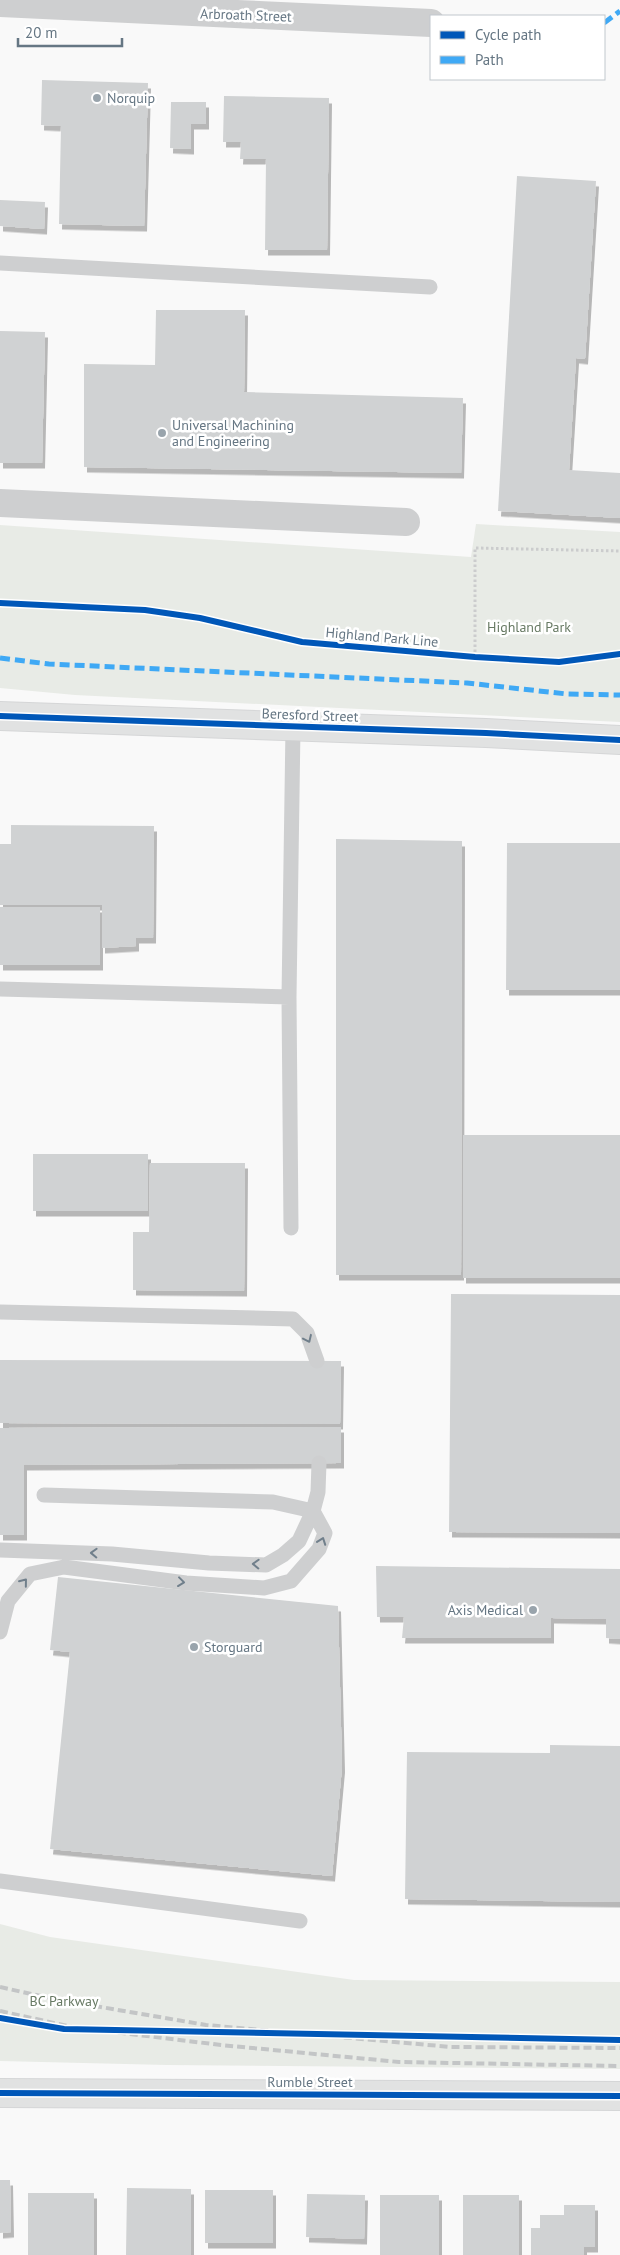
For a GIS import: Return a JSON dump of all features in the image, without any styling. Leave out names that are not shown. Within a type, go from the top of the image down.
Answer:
[{"type":"street","name":"Arbroath Street","points":[[0,3],[310,9],[430,24]]},
{"type":"street","points":[[0,503],[406,522]]},
{"type":"street","name":"Beresford Street","points":[[0,716],[486,733],[620,740]]},
{"type":"street","name":"Rumble Street","points":[[0,2093],[620,2096]]},
{"type":"lane","points":[[0,263],[430,287]]},
{"type":"lane","points":[[290,1228],[289,997],[293,727]]},
{"type":"lane","points":[[0,989],[289,997]]},
{"type":"lane","points":[[0,1312],[293,1319],[307,1333],[317,1361]]},
{"type":"lane","points":[[0,1550],[112,1554],[209,1563],[266,1565],[283,1555],[299,1541],[313,1512],[318,1492],[318,1463]]},
{"type":"lane","points":[[1,1627],[8,1601],[30,1574],[64,1568],[205,1584],[264,1588],[291,1581],[319,1549],[325,1533],[313,1512],[273,1502],[44,1495]]},
{"type":"lane","points":[[0,1881],[300,1921]]},
{"type":"path","points":[[475,657],[475,548],[620,551]]},
{"type":"path","points":[[465,656],[484,658]]},
{"type":"green space","name":"Highland Park","points":[[476,524],[620,532],[620,722],[75,695],[0,688],[0,525],[471,557]]},
{"type":"green space","name":"BC Parkway","points":[[0,1924],[50,1937],[354,1980],[620,1982],[620,2069],[167,2065],[0,2061]]},
{"type":"building","points":[[42,80],[148,83],[144,226],[59,224],[61,126],[41,125]]},
{"type":"building","points":[[224,96],[329,98],[327,250],[265,250],[266,159],[240,159],[241,142],[223,142]]},
{"type":"building","points":[[171,102],[206,102],[206,124],[191,124],[191,149],[170,148]]},
{"type":"building","points":[[517,176],[596,181],[585,359],[576,358],[569,470],[620,473],[620,518],[498,511]]},
{"type":"building","points":[[0,200],[45,202],[44,229],[0,226]]},
{"type":"building","points":[[156,310],[245,310],[244,392],[463,398],[461,473],[84,467],[84,364],[155,365]]},
{"type":"building","points":[[0,331],[45,332],[42,463],[0,463]]},
{"type":"building","points":[[11,825],[154,826],[153,938],[136,938],[136,946],[102,948],[102,905],[0,905],[0,844],[11,844]]},
{"type":"building","points":[[336,839],[462,841],[461,1275],[336,1275]]},
{"type":"building","points":[[507,843],[620,843],[620,990],[506,990]]},
{"type":"building","points":[[0,907],[100,907],[100,965],[0,965]]},
{"type":"building","points":[[463,1135],[620,1135],[620,1278],[463,1278]]},
{"type":"building","points":[[33,1154],[148,1154],[148,1211],[33,1211]]},
{"type":"building","points":[[150,1163],[245,1163],[244,1291],[133,1290],[133,1232],[149,1232]]},
{"type":"building","points":[[451,1294],[620,1295],[620,1533],[449,1532]]},
{"type":"building","points":[[0,1360],[341,1361],[340,1424],[0,1423]]},
{"type":"building","points":[[341,1427],[341,1463],[24,1465],[24,1535],[0,1535],[0,1428]]},
{"type":"building","points":[[376,1566],[620,1569],[620,1639],[606,1638],[606,1619],[551,1618],[551,1638],[402,1638],[404,1617],[377,1617]]},
{"type":"building","points":[[58,1577],[338,1606],[342,1767],[332,1876],[50,1849],[70,1652],[50,1650]]},
{"type":"building","points":[[550,1745],[620,1746],[620,1902],[405,1899],[407,1752],[550,1753]]},
{"type":"building","points":[[0,2180],[10,2180],[11,2232],[0,2233]]},
{"type":"building","points":[[127,2188],[191,2189],[191,2255],[126,2255]]},
{"type":"building","points":[[205,2190],[273,2190],[273,2243],[205,2243]]},
{"type":"building","points":[[28,2193],[94,2193],[94,2255],[28,2255]]},
{"type":"building","points":[[307,2194],[365,2195],[364,2239],[306,2237]]},
{"type":"building","points":[[380,2195],[439,2195],[439,2255],[380,2255]]},
{"type":"building","points":[[463,2195],[519,2195],[519,2255],[463,2255]]},
{"type":"building","points":[[564,2205],[595,2205],[595,2247],[584,2247],[584,2255],[531,2255],[531,2228],[540,2228],[540,2215],[564,2215]]},
{"type":"railway","points":[[0,1987],[54,1999],[206,2025],[451,2047],[620,2048]]},
{"type":"railway","points":[[0,2011],[72,2027],[221,2045],[399,2062],[620,2066]]},
{"type":"marked path","points":[[605,22],[620,11]]},
{"type":"marked path","points":[[0,658],[49,664],[467,683],[567,694],[620,695]]},
{"type":"cycle path","name":"Highland Park Line","points":[[0,603],[145,610],[200,618],[302,642],[475,657],[559,662],[620,654]]},
{"type":"cycle path","points":[[0,716],[486,733],[620,740]]},
{"type":"cycle path","points":[[0,2018],[64,2029],[620,2040]]},
{"type":"cycle path","points":[[0,2093],[620,2096]]},
{"type":"place","name":"Norquip","points":[[97,98]]},
{"type":"place","name":"Universal Machining and Engineering","points":[[162,433]]},
{"type":"place","name":"Axis Medical","points":[[533,1610]]},
{"type":"place","name":"Storguard","points":[[194,1647]]}]
